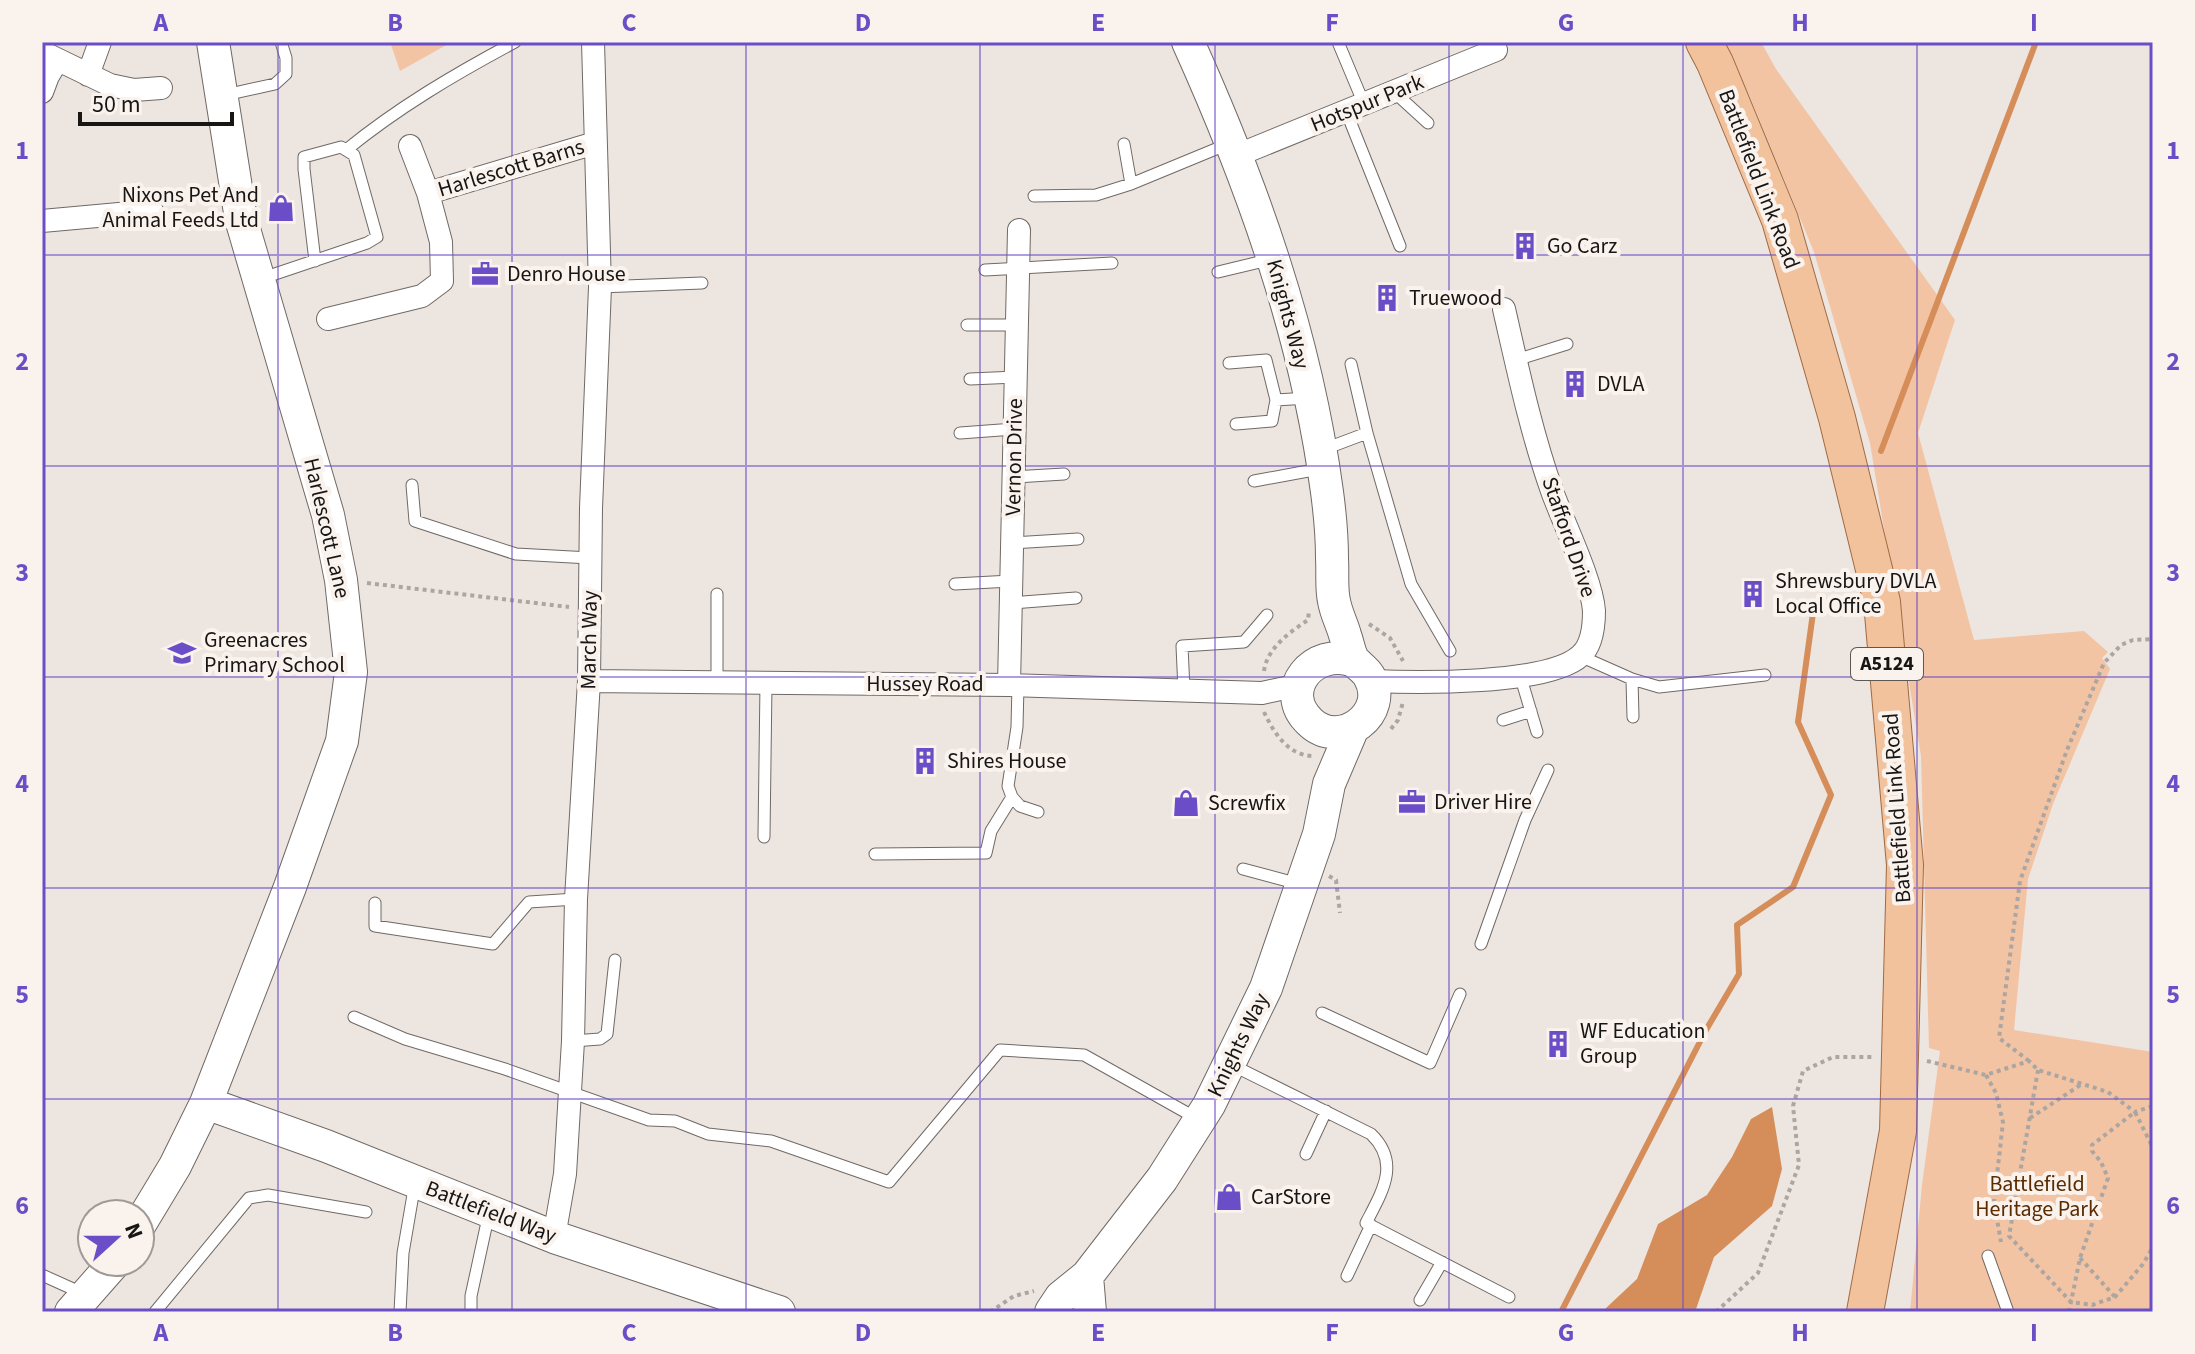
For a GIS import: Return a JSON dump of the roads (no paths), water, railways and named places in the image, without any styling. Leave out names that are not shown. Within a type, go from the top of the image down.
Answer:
[{"type":"main road","name":"Battlefield Link Road","points":[[1704,42],[1780,220],[1837,418],[1882,602],[1905,865],[1898,1131],[1865,1312]]},
{"type":"street","points":[[88,75],[100,42]]},
{"type":"street","name":"Harlescott Lane","points":[[156,1198],[206,1103],[290,887],[342,741],[351,672],[341,580],[328,515],[241,219],[213,42]]},
{"type":"street","name":"March Way","points":[[554,1237],[565,1174],[589,681],[590,558],[600,287],[593,42]]},
{"type":"street","name":"Knights Way","points":[[1188,42],[1235,149],[1273,259],[1311,398],[1331,525],[1321,603],[1299,706],[1340,721]]},
{"type":"street","name":"Hotspur Park","points":[[1235,149],[1355,107],[1496,50]]},
{"type":"street","points":[[42,92],[50,57],[110,85],[134,90],[161,88]]},
{"type":"street","name":"Harlescott Barns","points":[[428,193],[595,143]]},
{"type":"street","name":"Harlescott Barns","points":[[328,319],[422,296],[442,281],[441,242],[428,193],[410,146]]},
{"type":"street","points":[[42,221],[152,211]]},
{"type":"street","name":"Vernon Drive","points":[[1013,685],[1011,592],[1019,230]]},
{"type":"street","name":"Stafford Drive","points":[[1504,309],[1552,490],[1594,609],[1593,632],[1580,656]]},
{"type":"street","name":"Knights Way","points":[[1047,1302],[1061,1297],[1087,1276],[1162,1179],[1200,1120],[1266,988],[1319,834],[1340,721],[1321,603]]},
{"type":"street","points":[[1307,674],[1329,657],[1340,721],[1427,683],[1562,667],[1580,656]]},
{"type":"street","name":"Hussey Road","points":[[1262,701],[1307,674]]},
{"type":"street","name":"Hussey Road","points":[[589,681],[1013,685],[1184,690],[1262,701],[1340,721]]},
{"type":"street","name":"Battlefield Way","points":[[206,1103],[326,1146],[489,1213],[714,1298],[779,1312]]},
{"type":"street","points":[[1087,1276],[1090,1312]]},
{"type":"street","points":[[78,1304],[101,1278]]},
{"type":"lane","points":[[220,96],[275,84],[286,74],[286,58],[281,42]]},
{"type":"lane","points":[[346,150],[433,86],[515,42]]},
{"type":"lane","points":[[1338,42],[1355,107],[1400,246]]},
{"type":"lane","points":[[1394,92],[1428,123]]},
{"type":"lane","points":[[1124,144],[1131,184]]},
{"type":"lane","points":[[259,279],[315,261],[367,243],[377,237],[354,155],[341,147],[304,157],[315,261]]},
{"type":"lane","points":[[1034,196],[1096,195],[1235,149]]},
{"type":"lane","points":[[1218,272],[1273,259]]},
{"type":"lane","points":[[985,270],[1112,263]]},
{"type":"lane","points":[[600,287],[702,283]]},
{"type":"lane","points":[[967,325],[1017,325]]},
{"type":"lane","points":[[1516,360],[1567,344]]},
{"type":"lane","points":[[1229,363],[1266,360],[1276,400],[1272,421],[1236,424]]},
{"type":"lane","points":[[1351,364],[1367,433],[1411,584],[1450,651]]},
{"type":"lane","points":[[970,379],[1016,377]]},
{"type":"lane","points":[[1276,400],[1311,398]]},
{"type":"lane","points":[[960,433],[1014,429]]},
{"type":"lane","points":[[1254,481],[1322,460],[1367,433]]},
{"type":"lane","points":[[1014,477],[1064,474]]},
{"type":"lane","points":[[412,485],[415,521],[516,554],[590,558]]},
{"type":"lane","points":[[1012,543],[1078,539]]},
{"type":"lane","points":[[955,584],[1076,598]]},
{"type":"lane","points":[[717,594],[717,682]]},
{"type":"lane","points":[[1184,690],[1182,646],[1244,642],[1267,615]]},
{"type":"lane","points":[[1580,656],[1632,679],[1659,687],[1765,675]]},
{"type":"lane","points":[[1519,674],[1537,732]]},
{"type":"lane","points":[[1632,679],[1633,717]]},
{"type":"lane","points":[[764,837],[766,683]]},
{"type":"lane","points":[[1013,685],[1017,727],[1008,786],[1020,806],[1038,812]]},
{"type":"lane","points":[[1503,720],[1531,711]]},
{"type":"lane","points":[[1481,944],[1525,820],[1548,770]]},
{"type":"lane","points":[[875,854],[986,853],[991,831],[1012,797]]},
{"type":"lane","points":[[1243,869],[1303,885]]},
{"type":"lane","points":[[375,903],[375,926],[493,944],[529,902],[576,899]]},
{"type":"lane","points":[[573,1041],[600,1039],[607,1034],[615,960]]},
{"type":"lane","points":[[1322,1013],[1430,1063],[1460,994]]},
{"type":"lane","points":[[354,1017],[405,1039],[505,1069],[649,1120],[675,1121],[708,1134],[771,1141],[889,1182],[1000,1050],[1084,1055],[1200,1120]]},
{"type":"lane","points":[[1229,1063],[1371,1134],[1384,1146],[1387,1159],[1385,1187],[1366,1223],[1509,1297]]},
{"type":"lane","points":[[1306,1154],[1326,1111]]},
{"type":"lane","points":[[400,1312],[403,1253],[415,1182]]},
{"type":"lane","points":[[155,1312],[249,1198],[268,1195],[366,1212]]},
{"type":"lane","points":[[471,1312],[471,1296],[489,1213]]},
{"type":"lane","points":[[1347,1276],[1371,1225]]},
{"type":"lane","points":[[1988,1256],[2008,1312]]},
{"type":"lane","points":[[1420,1300],[1442,1262]]},
{"type":"lane","points":[[42,1275],[78,1304]]},
{"type":"waterway","points":[[1881,451],[2036,42]]},
{"type":"waterway","points":[[1561,1312],[1706,1030],[1739,974],[1737,925],[1793,887],[1831,795],[1798,722],[1813,613]]},
{"type":"place","name":"Nixons Pet And Animal Feeds Ltd","points":[[281,208]]},
{"type":"place","name":"Go Carz","points":[[1525,246]]},
{"type":"place","name":"Denro House","points":[[485,274]]},
{"type":"place","name":"Truewood","points":[[1387,298]]},
{"type":"place","name":"DVLA","points":[[1575,384]]},
{"type":"place","name":"Shrewsbury DVLA Local Office","points":[[1753,594]]},
{"type":"place","name":"Greenacres Primary School","points":[[182,653]]},
{"type":"place","name":"Shires House","points":[[925,761]]},
{"type":"place","name":"Driver Hire","points":[[1412,802]]},
{"type":"place","name":"Screwfix","points":[[1186,803]]},
{"type":"place","name":"WF Education Group","points":[[1558,1044]]},
{"type":"place","name":"CarStore","points":[[1229,1197]]},
{"type":"park label","name":"Battlefield Heritage Park","points":[[2037,1196]]}]
